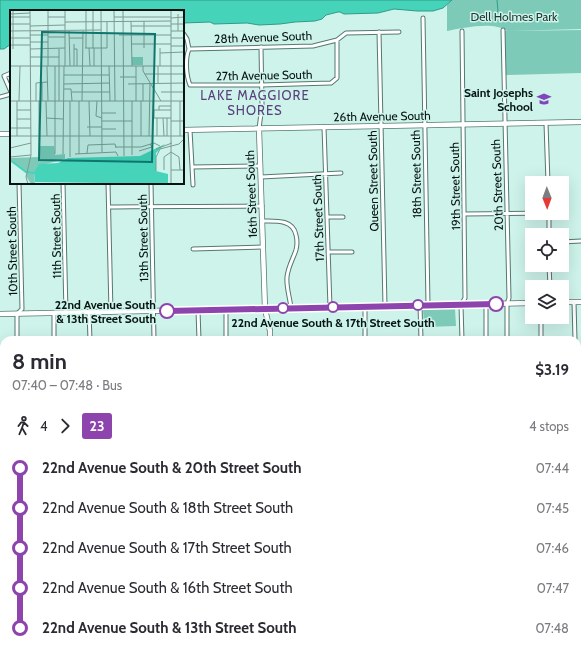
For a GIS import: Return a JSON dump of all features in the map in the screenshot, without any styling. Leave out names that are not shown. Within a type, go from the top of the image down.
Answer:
[{"type":"street","name":"18th Street South","points":[[423,18],[428,305]]},
{"type":"street","name":"20th Street South","points":[[504,30],[504,124],[509,298],[507,304],[507,336]]},
{"type":"street","name":"19th Street South","points":[[462,31],[465,298],[461,305],[462,336]]},
{"type":"street","name":"Queen Street South","points":[[379,32],[385,306]]},
{"type":"street","name":"28th Avenue South","points":[[189,48],[312,46],[337,40],[346,33],[398,32]]},
{"type":"street","points":[[184,34],[187,39],[189,48],[185,72]]},
{"type":"street","name":"27th Avenue South","points":[[185,72],[190,85],[261,85],[331,82],[337,78],[337,40]]},
{"type":"street","name":"16th Street South","points":[[261,47],[262,105],[259,129],[260,166],[265,309],[270,336]]},
{"type":"street","points":[[10,73],[4,76],[10,91]]},
{"type":"street","points":[[0,97],[10,93]]},
{"type":"street","name":"26th Avenue South","points":[[184,130],[581,122]]},
{"type":"street","points":[[546,123],[548,176]]},
{"type":"street","name":"17th Street South","points":[[324,127],[330,307]]},
{"type":"street","points":[[190,130],[193,185]]},
{"type":"street","points":[[192,167],[260,166]]},
{"type":"street","points":[[261,177],[341,173]]},
{"type":"street","name":"10th Street South","points":[[17,336],[17,314],[22,309],[19,184]]},
{"type":"street","name":"11th Street South","points":[[63,184],[66,313]]},
{"type":"street","points":[[108,184],[111,312]]},
{"type":"street","name":"13th Street South","points":[[151,184],[154,336]]},
{"type":"street","points":[[109,207],[174,205],[190,207],[262,206]]},
{"type":"street","points":[[465,214],[525,214]]},
{"type":"street","points":[[327,217],[343,217]]},
{"type":"street","points":[[262,221],[290,224],[295,230],[297,238],[296,249],[290,262],[287,278],[291,308]]},
{"type":"street","points":[[569,242],[581,241]]},
{"type":"street","points":[[193,249],[263,247]]},
{"type":"street","points":[[328,252],[352,252]]},
{"type":"street","points":[[569,302],[581,302]]},
{"type":"street","points":[[574,302],[575,336]]},
{"type":"street","points":[[0,314],[525,303]]},
{"type":"street","points":[[486,304],[486,336]]},
{"type":"street","points":[[420,305],[421,336]]},
{"type":"street","points":[[365,306],[365,336]]},
{"type":"street","points":[[226,309],[226,336]]},
{"type":"street","points":[[198,310],[199,336]]},
{"type":"street","points":[[89,312],[90,336]]},
{"type":"street","points":[[54,313],[54,336]]},
{"type":"street","points":[[541,324],[541,336]]},
{"type":"green space","name":"Dell Holmes Park","points":[[452,0],[581,0],[581,29],[507,31],[494,26],[478,26],[447,31],[447,5]]},
{"type":"green space","points":[[581,30],[581,73],[506,75],[505,31]]},
{"type":"green space","points":[[423,309],[455,309],[456,326],[424,327]]},
{"type":"shaded area","points":[[0,0],[452,0],[443,8],[433,11],[394,9],[378,13],[344,14],[338,12],[326,15],[322,19],[315,21],[259,25],[247,23],[184,23],[184,10],[10,10],[10,45],[4,49],[0,49]]},
{"type":"waterway","points":[[497,0],[498,11],[493,17],[498,21]]},
{"type":"bus line","name":"23","points":[[167,311],[496,304]]},
{"type":"place","name":"Saint Josephs School","points":[[544,99]]},
{"type":"place","name":"22nd Avenue South & 17th Street South","points":[[333,307]]},
{"type":"place","name":"22nd Avenue South & 13th Street South","points":[[167,311]]},
{"type":"district","name":"LAKE MAGGIORE SHORES","points":[[255,102]]}]
